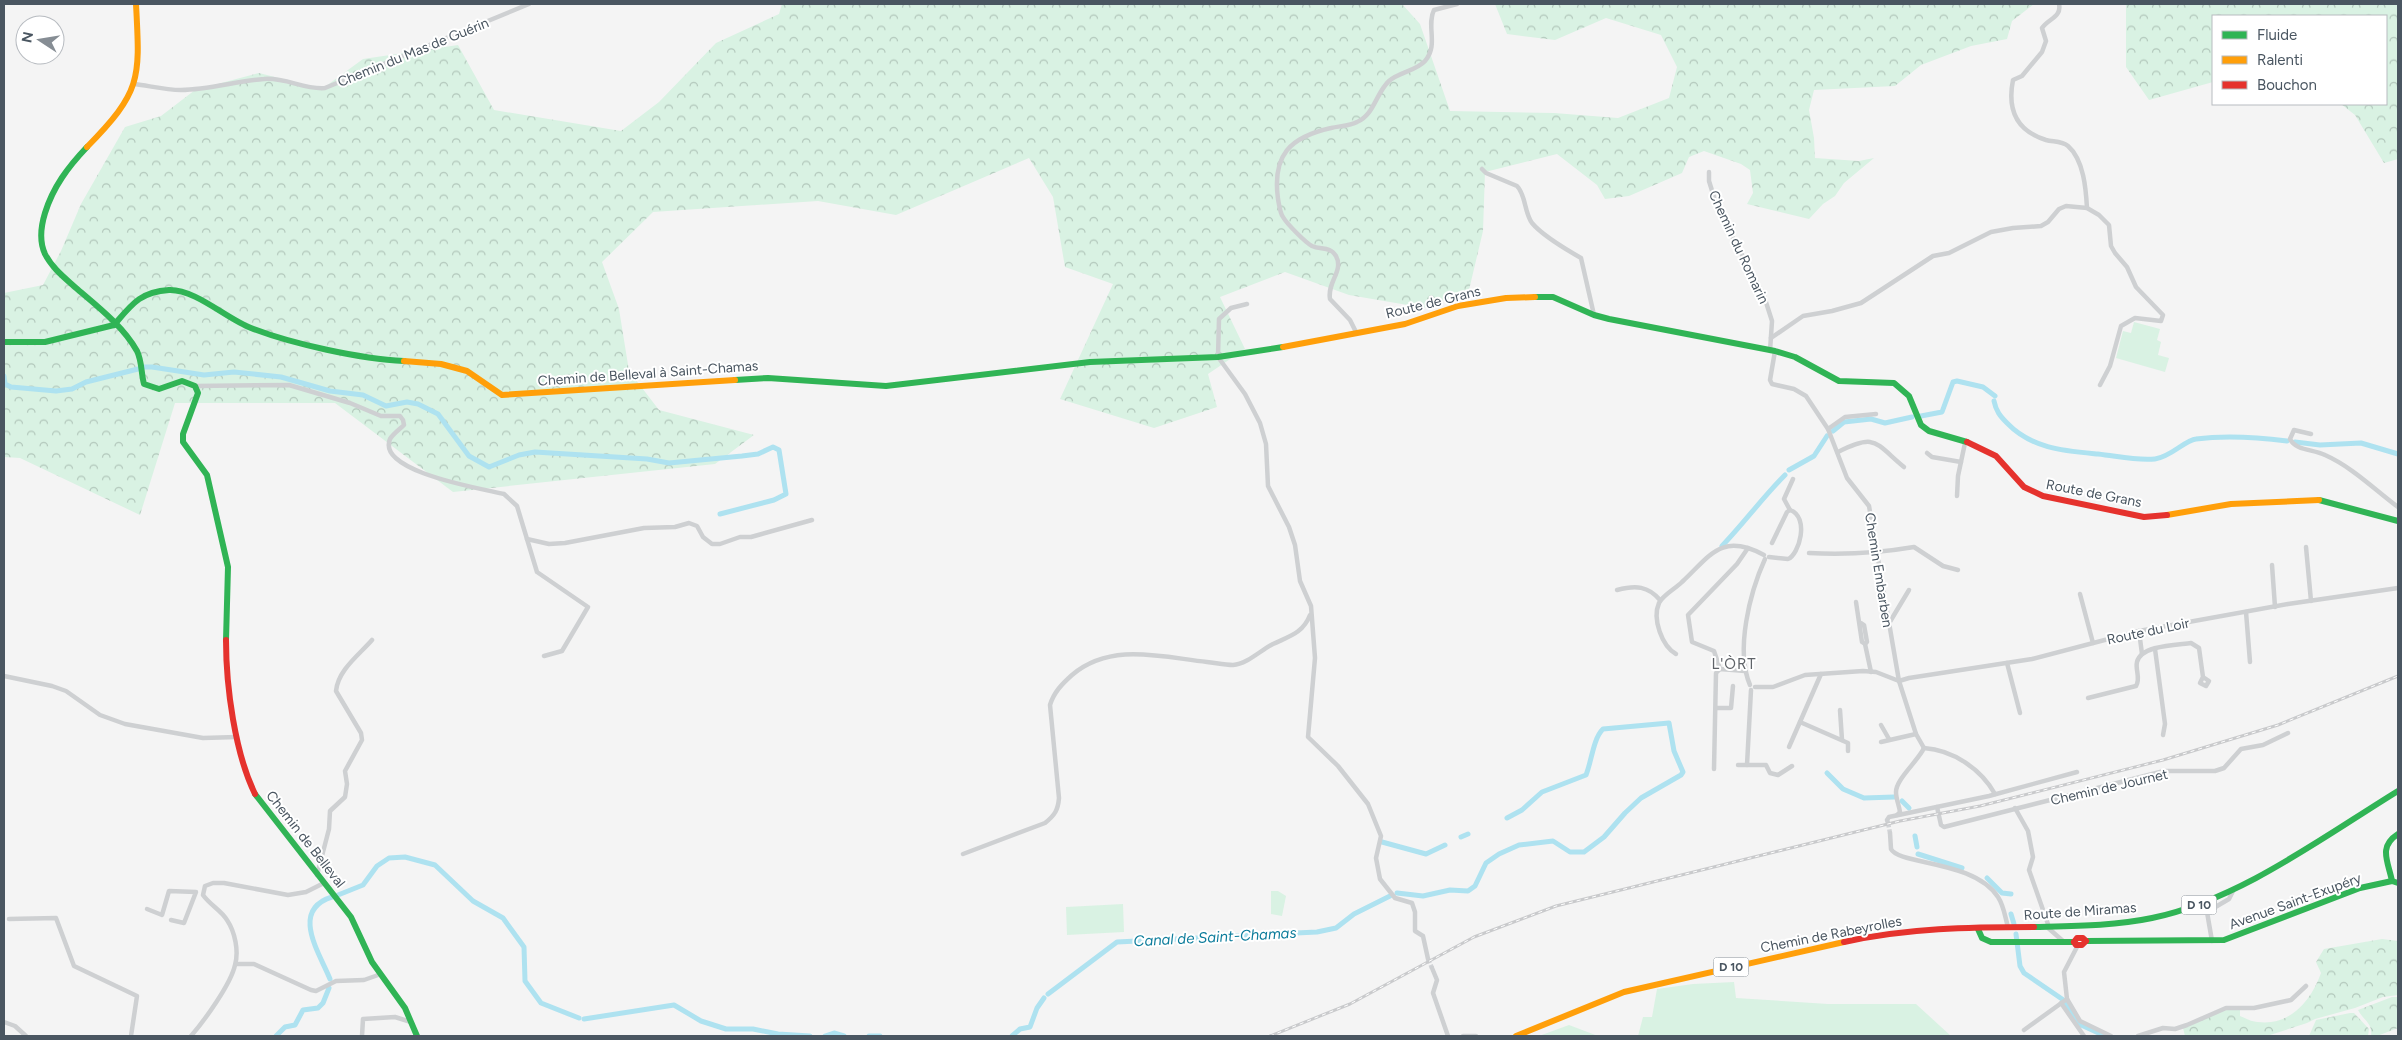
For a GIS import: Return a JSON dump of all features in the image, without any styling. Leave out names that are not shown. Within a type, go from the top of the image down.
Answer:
[{"type":"street","points":[[136,4],[139,64],[135,84],[128,98],[114,116],[66,167],[55,186],[46,206],[40,236],[48,258],[136,349],[144,384],[156,390],[164,390],[182,381],[195,386],[290,385],[350,403],[381,416],[400,416],[404,425],[390,440],[392,455],[415,471],[510,497],[517,506],[537,572],[588,607],[562,651],[544,656]]},
{"type":"street","name":"Chemin du Mas de Guérin","points":[[135,84],[180,90],[208,88],[266,79],[290,81],[317,89],[325,88],[529,4]]},
{"type":"street","points":[[1356,332],[1350,320],[1330,299],[1330,284],[1338,266],[1336,256],[1331,250],[1312,246],[1282,217],[1278,199],[1277,176],[1282,155],[1293,142],[1310,133],[1358,122],[1369,114],[1380,91],[1391,79],[1416,68],[1425,61],[1432,48],[1430,17],[1434,10],[1456,4]]},
{"type":"street","points":[[2059,4],[2058,15],[2042,28],[2046,41],[2042,52],[2022,76],[2013,80],[2011,99],[2017,122],[2022,128],[2043,139],[2068,146],[2078,160],[2084,182],[2087,208]]},
{"type":"street","points":[[1482,169],[1486,173],[1517,186],[1532,223],[1581,258],[1594,315]]},
{"type":"street","name":"Chemin du Romarin","points":[[1709,172],[1709,180],[1714,197],[1732,236],[1764,296],[1772,321],[1771,338],[1773,351]]},
{"type":"street","points":[[1771,338],[1780,333],[1794,320],[1803,316],[1861,303],[1933,256],[1949,253],[1991,232],[2041,226],[2048,222],[2059,209],[2066,206],[2087,208],[2109,224],[2111,246],[2115,253],[2127,267],[2136,287],[2163,315],[2161,321],[2135,318],[2121,326],[2110,366],[2100,385]]},
{"type":"street","name":"Chemin de Belleval à Saint-Chamas","points":[[114,326],[129,307],[147,293],[171,290],[184,292],[252,328],[299,342],[358,354],[449,366],[466,371],[502,395],[768,378],[808,379],[858,386],[886,386],[1090,362],[1218,357]]},
{"type":"street","name":"Route de Grans","points":[[1218,357],[1274,349],[1405,324],[1458,306],[1506,298],[1553,297],[1594,315],[1644,327],[1773,351],[1795,357],[1839,381],[1854,383],[1881,381],[1894,384],[1902,388],[1909,396],[1921,425],[1929,430],[1988,451],[1998,459],[2021,486],[2030,492],[2144,517],[2166,516],[2231,504],[2321,500],[2398,521]]},
{"type":"street","points":[[1247,304],[1231,308],[1219,319],[1218,357],[1245,394],[1260,423],[1266,444],[1268,486],[1289,527],[1295,545],[1298,574],[1310,601],[1315,658],[1308,737],[1338,766],[1372,812],[1381,836],[1376,858],[1380,879],[1395,898],[1412,903],[1415,912],[1416,930],[1423,936],[1428,959]]},
{"type":"street","points":[[4,342],[18,344],[68,337],[114,326]]},
{"type":"street","name":"Chemin Embarben","points":[[1773,351],[1770,380],[1772,384],[1794,390],[1806,396],[1828,429],[1847,478],[1868,506],[1898,682],[1916,734],[1924,748]]},
{"type":"street","name":"Chemin de Belleval","points":[[195,386],[198,393],[183,434],[183,442],[207,475],[228,567],[226,663],[237,737],[245,773],[258,800],[351,917],[368,954],[401,1000],[417,1036]]},
{"type":"street","points":[[1828,429],[1845,417],[1876,414]]},
{"type":"street","points":[[2311,434],[2294,430],[2290,439],[2293,445],[2297,447],[2320,452],[2350,468],[2398,507]]},
{"type":"street","points":[[1838,452],[1858,442],[1868,440],[1876,443],[1904,467]]},
{"type":"street","points":[[1957,496],[1965,443]]},
{"type":"street","points":[[1927,453],[1932,457],[1961,462]]},
{"type":"street","points":[[1676,654],[1665,646],[1660,637],[1657,611],[1660,600],[1710,554],[1726,547],[1740,545],[1766,557],[1788,560],[1794,555],[1802,531],[1802,522],[1795,512],[1790,510],[1784,499],[1793,479]]},
{"type":"street","points":[[1772,543],[1787,512],[1790,510]]},
{"type":"street","points":[[527,540],[548,544],[566,543],[644,528],[674,527],[689,523],[697,526],[703,537],[712,544],[720,544],[740,537],[751,538],[812,520]]},
{"type":"street","points":[[2306,547],[2311,601]]},
{"type":"street","points":[[1720,669],[1714,651],[1692,642],[1688,616],[1737,564],[1748,548]]},
{"type":"street","points":[[1809,553],[1876,554],[1918,548],[1943,566],[1958,570]]},
{"type":"street","points":[[1747,765],[1752,688],[1745,671],[1744,642],[1748,609],[1766,557]]},
{"type":"street","points":[[2272,565],[2275,607]]},
{"type":"street","points":[[1617,590],[1646,588],[1652,590],[1660,600]]},
{"type":"street","name":"Route du Loir","points":[[1898,682],[1909,678],[2007,663],[2139,631],[2398,588]]},
{"type":"street","points":[[1888,626],[1909,590]]},
{"type":"street","points":[[2080,594],[2092,643]]},
{"type":"street","points":[[1856,602],[1861,623],[1859,627],[1862,642],[1865,644],[1871,672]]},
{"type":"street","points":[[2246,612],[2250,662]]},
{"type":"street","points":[[963,854],[1045,823],[1054,816],[1058,808],[1059,798],[1050,705],[1053,695],[1064,682],[1086,664],[1101,658],[1149,653],[1221,664],[1242,663],[1260,650],[1300,632],[1311,614]]},
{"type":"street","points":[[2139,631],[2142,654]]},
{"type":"street","points":[[318,875],[329,829],[330,811],[345,796],[346,772],[362,740],[361,733],[336,691],[337,683],[347,667],[372,640]]},
{"type":"street","points":[[2088,698],[2136,686],[2138,679],[2137,662],[2142,654],[2155,649],[2191,643],[2199,648],[2203,677]]},
{"type":"street","points":[[2155,649],[2165,724],[2164,735]]},
{"type":"street","points":[[2007,663],[2020,713]]},
{"type":"street","points":[[1720,669],[1745,671]]},
{"type":"street","points":[[1714,769],[1715,676],[1720,669]]},
{"type":"street","points":[[1752,688],[1774,687],[1805,675],[1863,671],[1898,682]]},
{"type":"street","points":[[1789,747],[1821,674]]},
{"type":"street","points":[[4,676],[52,686],[66,691],[100,715],[125,724],[203,738],[237,737]]},
{"type":"street","points":[[1716,708],[1731,708],[1733,686]]},
{"type":"street","points":[[1840,710],[1842,740]]},
{"type":"street","points":[[1800,722],[1848,743],[1848,751]]},
{"type":"street","points":[[1880,725],[1889,739]]},
{"type":"street","name":"Chemin de Journet","points":[[1937,808],[1941,825],[1944,827],[2016,808],[2072,796],[2164,771],[2215,772],[2224,768],[2241,749],[2263,745],[2288,733]]},
{"type":"street","points":[[1882,742],[1916,734]]},
{"type":"street","points":[[1888,823],[1889,817],[1898,815],[1900,812],[1896,790],[1898,784],[1924,748],[1955,756],[1971,767],[1995,794]]},
{"type":"street","points":[[1738,765],[1766,765],[1770,773],[1778,775],[1792,766]]},
{"type":"street","name":"Chemin de Journet","points":[[1898,815],[1937,808],[2077,772]]},
{"type":"street","name":"Route de Miramas","points":[[1928,930],[2122,923],[2187,909],[2233,891],[2332,833],[2398,791]]},
{"type":"street","points":[[2016,808],[2028,831],[2033,857],[2029,870],[2048,927],[2064,942]]},
{"type":"street","points":[[1890,833],[1891,849],[1899,857],[1938,863],[1961,870],[1988,885],[2002,905],[2008,928]]},
{"type":"street","points":[[2395,880],[2385,848],[2389,840],[2398,834]]},
{"type":"street","name":"Avenue Saint-Exupéry","points":[[2076,944],[2077,938],[2083,938],[2086,941],[2212,941],[2231,938],[2352,891],[2395,880]]},
{"type":"street","points":[[191,1036],[210,1010],[236,964],[235,944],[230,926],[223,915],[203,895],[205,886],[213,883],[224,883],[288,895],[306,892],[324,883]]},
{"type":"street","points":[[147,908],[162,915],[169,891],[196,892],[184,923],[171,920]]},
{"type":"street","points":[[2212,941],[2207,912],[2229,899],[2233,891]]},
{"type":"street","points":[[9,919],[56,918],[74,966],[137,996],[131,1036]]},
{"type":"street","points":[[1978,929],[1982,938],[1991,942],[2064,942],[2076,944],[2064,972],[2067,998],[2080,1021],[2111,1036]]},
{"type":"street","name":"Chemin de Rabeyrolles","points":[[1519,1036],[1596,1002],[1652,985],[1870,936],[1928,930]]},
{"type":"street","points":[[236,964],[254,964],[316,991],[336,981],[364,980],[381,974]]},
{"type":"street","points":[[1432,968],[1437,980],[1433,993],[1448,1036]]},
{"type":"street","points":[[2138,1036],[2163,1028],[2175,1029],[2188,1025],[2226,1008],[2254,1008],[2291,1000],[2306,986]]},
{"type":"street","points":[[2024,1030],[2067,998]]},
{"type":"street","points":[[2061,1003],[2084,1036]]},
{"type":"street","points":[[362,1036],[363,1019],[395,1017],[411,1022]]},
{"type":"street","points":[[4,1022],[15,1026],[26,1036]]},
{"type":"street","points":[[1463,1036],[1476,1036]]},
{"type":"green space","points":[[782,4],[1402,4],[1420,24],[1450,111],[1554,113],[1618,118],[1669,98],[1677,67],[1661,35],[1606,18],[1555,40],[1507,34],[1495,4],[2034,4],[2012,21],[2007,39],[1971,46],[1921,65],[1895,86],[1814,90],[1809,110],[1815,158],[1859,161],[1874,158],[1844,183],[1835,196],[1823,204],[1809,219],[1747,204],[1753,193],[1750,170],[1741,164],[1704,151],[1689,157],[1682,173],[1629,196],[1605,199],[1597,185],[1557,154],[1485,172],[1483,231],[1469,290],[1425,308],[1349,295],[1285,272],[1220,297],[1245,349],[1208,374],[1217,407],[1154,428],[1060,399],[1113,284],[1065,267],[1053,197],[1029,158],[896,215],[818,201],[653,212],[602,262],[619,309],[629,371],[659,410],[754,435],[715,464],[453,492],[335,403],[175,403],[140,515],[20,458],[4,457],[4,293],[43,285],[61,251],[81,204],[125,127],[161,116],[195,90],[259,73],[322,89],[363,59],[458,45],[494,110],[621,131],[659,102],[716,43],[779,14]]},
{"type":"green space","points":[[2126,4],[2398,4],[2398,159],[2384,163],[2355,115],[2342,105],[2387,105],[2387,15],[2212,15],[2212,82],[2149,100],[2126,67]]},
{"type":"green space","points":[[2134,322],[2160,329],[2157,340],[2161,342],[2158,355],[2169,358],[2165,372],[2116,358],[2123,331],[2131,333]]},
{"type":"green space","points":[[1271,891],[1278,891],[1286,896],[1282,916],[1271,914]]},
{"type":"green space","points":[[1123,904],[1124,932],[1067,935],[1066,907]]},
{"type":"green space","points":[[2382,939],[2398,941],[2398,995],[2383,997],[2355,1008],[2315,1019],[2267,1036],[2185,1036],[2183,1028],[2226,1010],[2240,1010],[2240,1016],[2256,1022],[2280,1020],[2289,1016],[2305,1002],[2317,983],[2321,973],[2316,962],[2324,949]]},
{"type":"green space","points":[[1734,982],[1736,998],[1828,1004],[1916,1004],[1951,1036],[1638,1036],[1643,1017],[1652,1017],[1657,989],[1693,984]]},
{"type":"green space","points":[[2392,997],[2398,997],[2398,1028],[2377,1036],[2371,1036],[2371,1028],[2358,1010]]},
{"type":"green space","points":[[2354,1013],[2369,1029],[2368,1036],[2309,1036],[2316,1020]]},
{"type":"green space","points":[[1569,1025],[1598,1036],[1539,1036]]},
{"type":"waterway","points":[[143,367],[204,375],[234,372],[281,377],[330,391],[363,395],[386,406],[407,402],[418,404],[438,414],[469,456],[489,467],[519,455],[535,452],[647,459],[669,463],[758,454],[773,447],[779,450],[786,494],[774,500],[720,514]]},
{"type":"waterway","points":[[4,376],[5,384],[11,387],[56,391],[72,389],[86,382],[138,369]]},
{"type":"waterway","points":[[1921,416],[1942,412],[1953,382],[1957,381],[1983,387],[1995,396]]},
{"type":"waterway","points":[[1994,401],[1997,411],[2002,418],[2017,432],[2038,443],[2073,452],[2134,459],[2155,459],[2161,458],[2187,442],[2196,439],[2241,437],[2287,441]]},
{"type":"waterway","points":[[1833,431],[1844,422],[1871,419],[1885,423],[1912,417]]},
{"type":"waterway","points":[[1789,470],[1814,456],[1827,436]]},
{"type":"waterway","points":[[2295,442],[2320,445],[2361,443],[2398,454]]},
{"type":"waterway","points":[[1722,546],[1785,475]]},
{"type":"waterway","points":[[1397,893],[1423,896],[1450,890],[1468,891],[1475,886],[1486,863],[1499,854],[1519,845],[1553,841],[1570,852],[1584,852],[1604,837],[1641,798],[1683,772],[1674,751],[1669,723],[1603,729],[1595,744],[1586,775],[1542,792],[1522,810],[1507,818]]},
{"type":"waterway","points":[[1827,773],[1843,789],[1864,798],[1894,797]]},
{"type":"waterway","points":[[1902,801],[1909,808]]},
{"type":"waterway","points":[[1461,837],[1468,834]]},
{"type":"waterway","points":[[1915,836],[1917,847]]},
{"type":"waterway","points":[[1382,842],[1426,854],[1445,845]]},
{"type":"waterway","points":[[1918,854],[1962,868]]},
{"type":"waterway","name":"Canal de Saint-Chamas","points":[[338,895],[363,885],[377,866],[389,858],[405,857],[435,865],[473,901],[503,918],[524,947],[525,981],[541,1003],[579,1018]]},
{"type":"waterway","points":[[1987,878],[2002,893],[2011,894]]},
{"type":"waterway","name":"Canal de Saint-Chamas","points":[[1048,994],[1117,942],[1317,932],[1336,928],[1354,914],[1390,896]]},
{"type":"waterway","name":"Canal de Saint-Chamas","points":[[330,979],[315,945],[310,922],[312,912],[319,903],[332,897]]},
{"type":"waterway","points":[[2011,914],[2014,924]]},
{"type":"waterway","points":[[2016,934],[2020,966],[2024,973],[2062,999],[2079,1024],[2105,1036]]},
{"type":"waterway","name":"Canal de Saint-Chamas","points":[[276,1036],[285,1027],[295,1025],[303,1010],[318,1008],[323,1003],[329,988]]},
{"type":"waterway","name":"Canal de Saint-Chamas","points":[[1012,1036],[1020,1029],[1030,1027],[1037,1008],[1044,998]]},
{"type":"waterway","name":"Canal de Saint-Chamas","points":[[584,1019],[674,1005],[701,1021],[726,1029],[753,1029],[778,1034],[810,1036]]},
{"type":"waterway","name":"Canal de Saint-Chamas","points":[[825,1036],[834,1033],[844,1036]]},
{"type":"waterway","name":"Canal de Saint-Chamas","points":[[869,1036],[880,1036]]},
{"type":"tunnel","points":[[1888,823],[1890,833]]},
{"type":"tunnel","points":[[1428,959],[1432,968]]},
{"type":"railway","points":[[1270,1036],[1350,1004],[1474,937],[1556,906],[1900,821],[1980,806],[2163,760],[2278,725],[2398,676]]},
{"type":"traffic: fast","points":[[87,147],[62,178],[48,204],[42,228],[41,239],[43,249],[55,268],[125,333],[139,355],[144,384],[159,389],[182,381],[195,386],[198,393],[183,434],[183,442],[207,475],[228,567],[226,640]]},
{"type":"traffic: fast","points":[[114,325],[137,300],[144,296],[159,291],[179,291],[200,299],[242,324],[268,334],[348,354],[404,361]]},
{"type":"traffic: fast","points":[[1535,297],[1553,297],[1594,315],[1609,319],[1775,351],[1795,357],[1839,381],[1894,383],[1909,396],[1921,425],[1929,431],[1967,442]]},
{"type":"traffic: fast","points":[[4,342],[45,342],[114,325]]},
{"type":"traffic: fast","points":[[735,380],[768,378],[886,386],[1090,362],[1218,357],[1283,347]]},
{"type":"traffic: fast","points":[[2319,500],[2398,521]]},
{"type":"traffic: fast","points":[[2034,927],[2123,923],[2152,918],[2217,897],[2280,865],[2398,791]]},
{"type":"traffic: fast","points":[[255,794],[351,917],[372,962],[405,1008],[417,1036]]},
{"type":"traffic: fast","points":[[2392,881],[2386,849],[2388,844],[2398,834]]},
{"type":"traffic: fast","points":[[2086,941],[2224,940],[2360,888],[2392,881],[2398,883]]},
{"type":"traffic: fast","points":[[1978,929],[1982,938],[1991,942],[2074,942]]},
{"type":"traffic: slow","points":[[87,147],[118,112],[128,97],[134,83],[138,50],[136,4]]},
{"type":"traffic: slow","points":[[1283,347],[1405,324],[1458,306],[1506,298],[1535,297]]},
{"type":"traffic: slow","points":[[404,361],[441,364],[467,371],[502,395],[735,380]]},
{"type":"traffic: slow","points":[[2167,515],[2231,504],[2319,500]]},
{"type":"traffic: slow","points":[[1516,1036],[1624,992],[1844,942]]},
{"type":"traffic: jam","points":[[1967,442],[1996,456],[2024,487],[2043,496],[2144,517],[2167,515]]},
{"type":"traffic: jam","points":[[226,640],[226,658],[233,719],[242,759],[255,794]]},
{"type":"traffic: jam","points":[[1844,942],[1915,931],[2034,927]]},
{"type":"traffic: jam","points":[[2074,942],[2077,938],[2083,938],[2086,941]]},
{"type":"traffic: jam","points":[[2074,942],[2076,945],[2082,945],[2086,941]]},
{"type":"district","name":"L'ÒRT","points":[[1734,664]]}]
